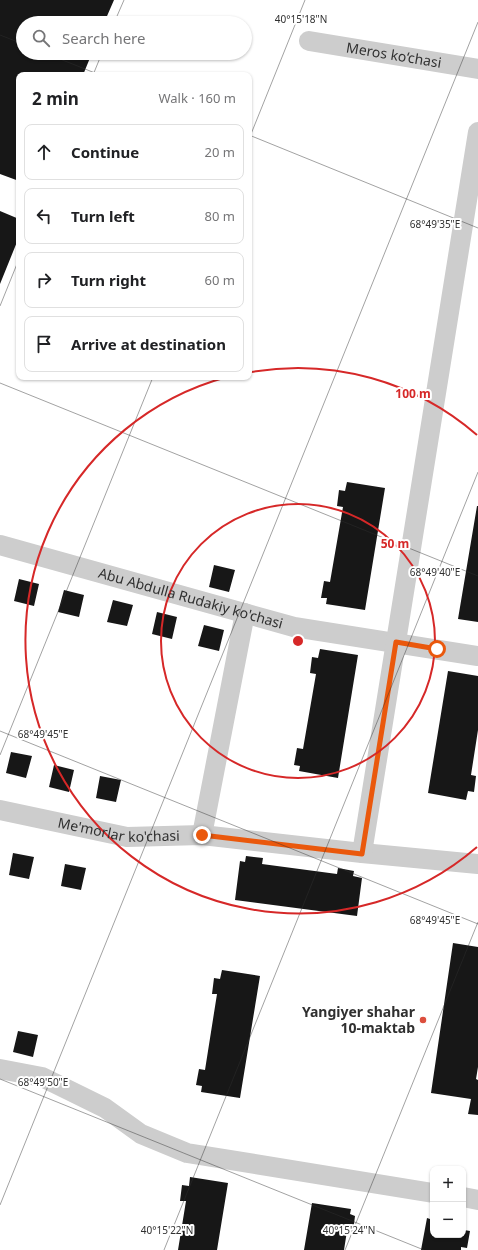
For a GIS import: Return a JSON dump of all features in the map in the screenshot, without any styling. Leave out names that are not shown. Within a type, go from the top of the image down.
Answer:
[{"type":"street","name":"Meros ko‘chasi","points":[[309,41],[478,69]]},
{"type":"street","points":[[362,854],[478,132]]},
{"type":"street","name":"Abu Abdulla Rudakiy ko'chasi","points":[[0,545],[294,627],[478,656]]},
{"type":"street","points":[[202,835],[245,613]]},
{"type":"street","name":"Me'morlar ko'chasi","points":[[0,810],[127,837],[202,835],[362,854],[478,864]]},
{"type":"street","points":[[0,1069],[42,1077],[105,1108],[141,1134],[187,1153],[430,1193]]},
{"type":"street","points":[[466,1198],[478,1200]]},
{"type":"building","points":[[0,0],[114,0],[107,16],[16,16],[16,60],[89,60],[84,72],[16,72],[16,180],[0,174]]},
{"type":"building","points":[[0,211],[16,218],[16,244],[0,284]]},
{"type":"building","points":[[347,482],[385,488],[365,610],[326,604],[327,598],[321,598],[324,581],[330,582],[343,507],[337,506],[339,490],[345,491]]},
{"type":"building","points":[[478,506],[478,622],[458,619]]},
{"type":"building","points":[[214,565],[235,570],[229,592],[209,587]]},
{"type":"building","points":[[19,579],[39,584],[34,606],[14,601]]},
{"type":"building","points":[[64,590],[84,595],[79,617],[58,612]]},
{"type":"building","points":[[113,600],[133,605],[127,626],[107,622]]},
{"type":"building","points":[[157,612],[177,617],[172,639],[152,634]]},
{"type":"building","points":[[204,625],[224,630],[219,651],[198,646]]},
{"type":"building","points":[[320,649],[358,655],[338,778],[299,771],[300,766],[294,765],[297,748],[303,749],[316,674],[310,673],[312,657],[318,658]]},
{"type":"building","points":[[448,671],[478,676],[478,730],[471,775],[476,776],[474,792],[468,791],[466,800],[428,793]]},
{"type":"building","points":[[11,752],[32,756],[26,778],[6,773]]},
{"type":"building","points":[[54,765],[74,770],[69,792],[49,787]]},
{"type":"building","points":[[100,776],[121,780],[116,802],[96,798]]},
{"type":"building","points":[[13,853],[34,857],[29,879],[9,875]]},
{"type":"building","points":[[246,856],[263,858],[262,864],[337,874],[338,868],[354,871],[353,876],[362,878],[357,916],[235,900],[240,861],[245,862]]},
{"type":"building","points":[[65,864],[86,868],[81,890],[61,886]]},
{"type":"building","points":[[453,943],[478,947],[478,1067],[476,1079],[478,1080],[478,1115],[468,1114],[471,1099],[431,1093]]},
{"type":"building","points":[[222,970],[260,976],[240,1098],[201,1092],[202,1086],[196,1085],[199,1069],[205,1070],[217,994],[212,994],[214,978],[220,979]]},
{"type":"building","points":[[18,1031],[38,1035],[33,1057],[13,1052]]},
{"type":"building","points":[[190,1177],[228,1183],[217,1250],[178,1250],[186,1201],[180,1201],[182,1185],[189,1186]]},
{"type":"building","points":[[312,1203],[351,1209],[350,1214],[355,1216],[353,1232],[347,1231],[344,1250],[304,1250]]},
{"type":"building","points":[[427,1218],[430,1219],[430,1238],[466,1238],[466,1230],[470,1231],[467,1248],[461,1247],[461,1250],[421,1250]]},
{"type":"place","name":"Yangiyer shahar 10-maktab","points":[[423,1020]]},
{"type":"route","points":[[202,835],[362,854],[396,642],[437,649]]}]
